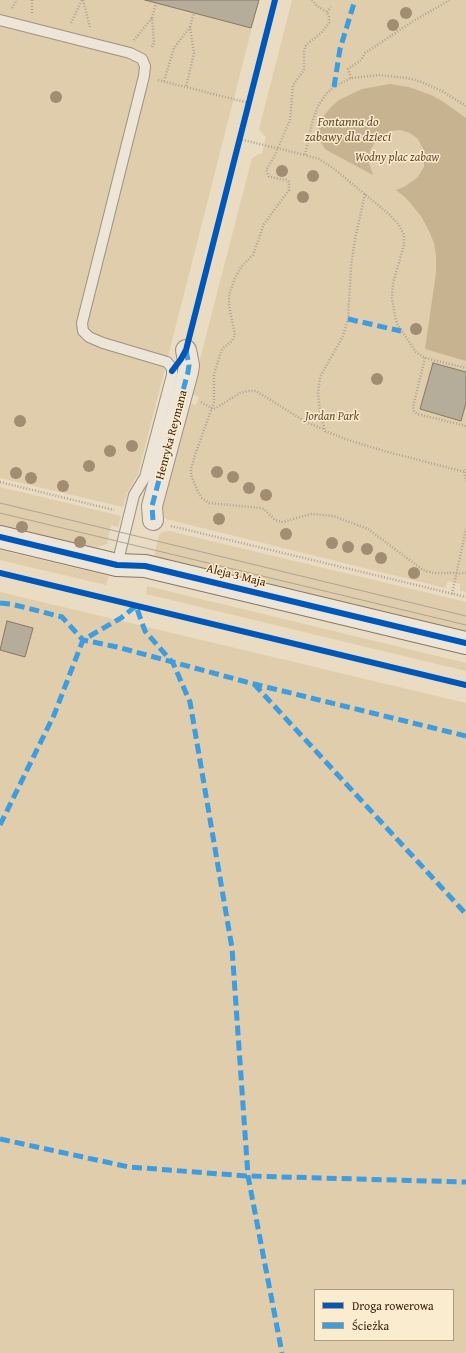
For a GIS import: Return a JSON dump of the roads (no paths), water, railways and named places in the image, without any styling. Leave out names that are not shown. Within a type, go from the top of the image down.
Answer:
[{"type":"street","name":"Henryka Reymana","points":[[153,520],[152,506],[189,365],[186,350]]},
{"type":"street","name":"Aleja 3 Maja","points":[[0,537],[117,565],[145,566],[466,643]]},
{"type":"lane","points":[[0,20],[130,53],[139,57],[144,62],[145,66],[144,76],[82,323],[83,331],[89,337],[103,343],[167,362],[172,368],[172,375],[145,477],[134,495],[117,565]]},
{"type":"water","name":"Fontanna do zabawy dla dzieci","points":[[390,84],[409,87],[431,95],[466,118],[466,361],[425,349],[436,273],[434,243],[421,216],[406,198],[396,190],[404,187],[417,178],[424,167],[423,149],[418,139],[410,133],[400,130],[391,131],[382,135],[376,140],[370,151],[369,163],[373,175],[325,149],[319,139],[318,132],[321,119],[339,100],[362,89]]},
{"type":"tram line","points":[[0,503],[466,616]]},
{"type":"tram line","points":[[0,513],[466,625]]},
{"type":"park label","name":"Wodny plac zabaw","points":[[397,158]]},
{"type":"park label","name":"Jordan Park","points":[[332,417]]}]
